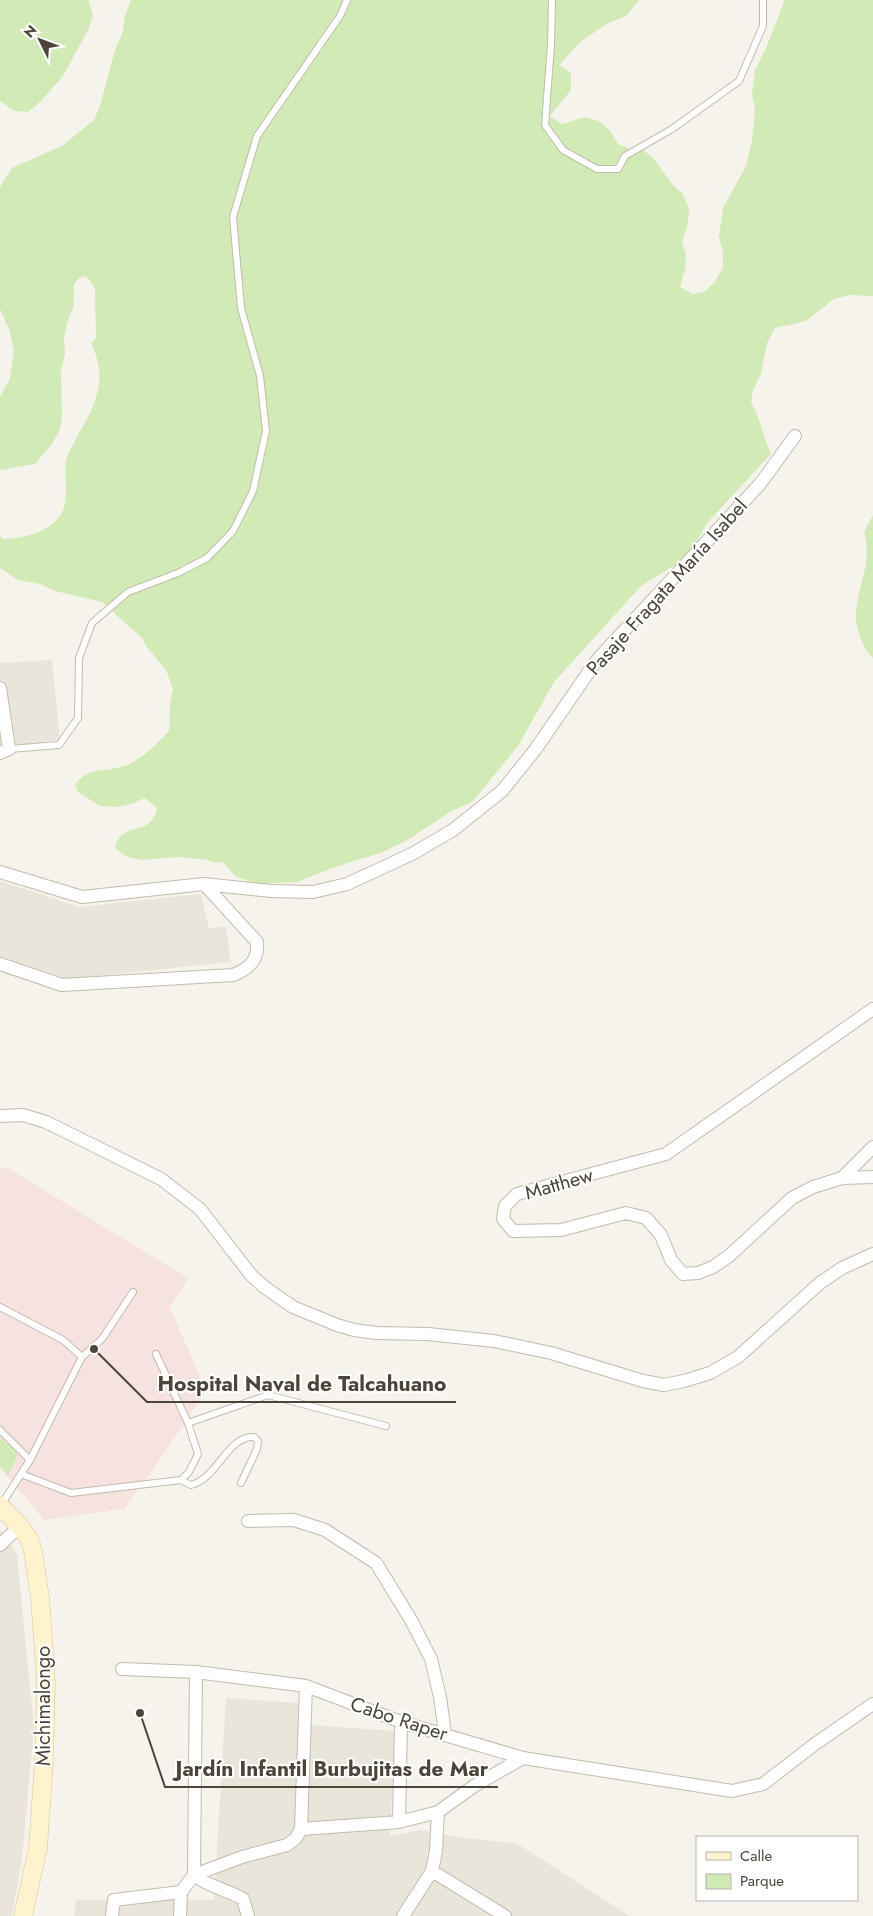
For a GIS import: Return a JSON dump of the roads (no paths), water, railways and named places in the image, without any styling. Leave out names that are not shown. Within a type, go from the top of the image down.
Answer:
[{"type":"main road","name":"Michimalongo","points":[[0,1507],[20,1526],[30,1541],[35,1560],[40,1598],[46,1682],[44,1760],[38,1848],[23,1916]]},
{"type":"street","name":"Pasaje Fragata María Isabel","points":[[0,872],[82,897],[204,884],[271,891],[313,892],[347,884],[412,854],[460,824],[502,791],[535,750],[597,660],[760,484],[795,436]]},
{"type":"street","points":[[0,688],[5,751]]},
{"type":"street","points":[[0,964],[62,985],[233,975],[245,970],[253,961],[258,952],[257,942],[204,884]]},
{"type":"street","name":"Matthew","points":[[873,1009],[666,1154],[517,1194],[505,1206],[503,1219],[513,1231],[561,1230],[626,1212],[646,1218],[661,1235],[671,1260],[683,1274],[698,1273],[713,1267],[729,1256],[792,1198],[813,1187],[842,1178],[873,1177]]},
{"type":"street","points":[[0,1116],[23,1115],[46,1122],[161,1179],[200,1208],[251,1275],[262,1286],[293,1307],[337,1325],[354,1330],[377,1333],[428,1334],[494,1341],[551,1353],[643,1381],[664,1385],[710,1373],[738,1357],[820,1283],[842,1268],[873,1254]]},
{"type":"street","points":[[842,1178],[873,1147]]},
{"type":"street","points":[[248,1522],[294,1520],[325,1530],[376,1563],[411,1620],[431,1659],[446,1734]]},
{"type":"street","points":[[0,1545],[20,1526]]},
{"type":"street","name":"Cabo Raper","points":[[122,1669],[196,1672],[306,1686],[401,1722],[523,1758],[732,1791],[763,1784],[815,1744],[873,1704]]},
{"type":"street","points":[[196,1672],[194,1875],[202,1882],[231,1892],[243,1899],[248,1916]]},
{"type":"street","points":[[180,1916],[181,1892],[194,1875],[242,1856],[287,1846],[296,1838],[300,1829],[306,1686]]},
{"type":"street","points":[[399,1822],[401,1722]]},
{"type":"street","points":[[300,1829],[399,1822],[438,1812],[474,1786],[523,1758]]},
{"type":"street","points":[[403,1916],[432,1871],[436,1851],[438,1812]]},
{"type":"street","points":[[432,1871],[505,1916]]},
{"type":"street","points":[[112,1916],[114,1900],[181,1892]]},
{"type":"lane","points":[[5,751],[59,744],[78,718],[79,658],[92,623],[128,592],[178,573],[207,558],[233,531],[253,491],[266,431],[260,376],[241,308],[233,217],[257,136],[340,16],[347,0]]},
{"type":"lane","points":[[552,0],[551,45],[544,125],[563,150],[597,169],[618,169],[625,156],[672,128],[739,82],[763,26],[763,0]]},
{"type":"lane","points":[[0,1507],[30,1460],[82,1357],[102,1339],[133,1292]]},
{"type":"lane","points":[[0,1307],[63,1340],[82,1357]]},
{"type":"lane","points":[[156,1354],[188,1423],[198,1454],[189,1472],[181,1480]]},
{"type":"lane","points":[[188,1423],[268,1395],[386,1426]]},
{"type":"lane","points":[[0,1430],[30,1460]]},
{"type":"lane","points":[[21,1474],[71,1493],[181,1480],[191,1485],[200,1482],[223,1459],[237,1441],[246,1436],[254,1437],[258,1441],[257,1449],[241,1483]]},
{"type":"place","name":"Hospital Naval de Talcahuano","points":[[94,1349]]},
{"type":"place","name":"Jardín Infantil Burbujitas de Mar","points":[[140,1713]]}]
